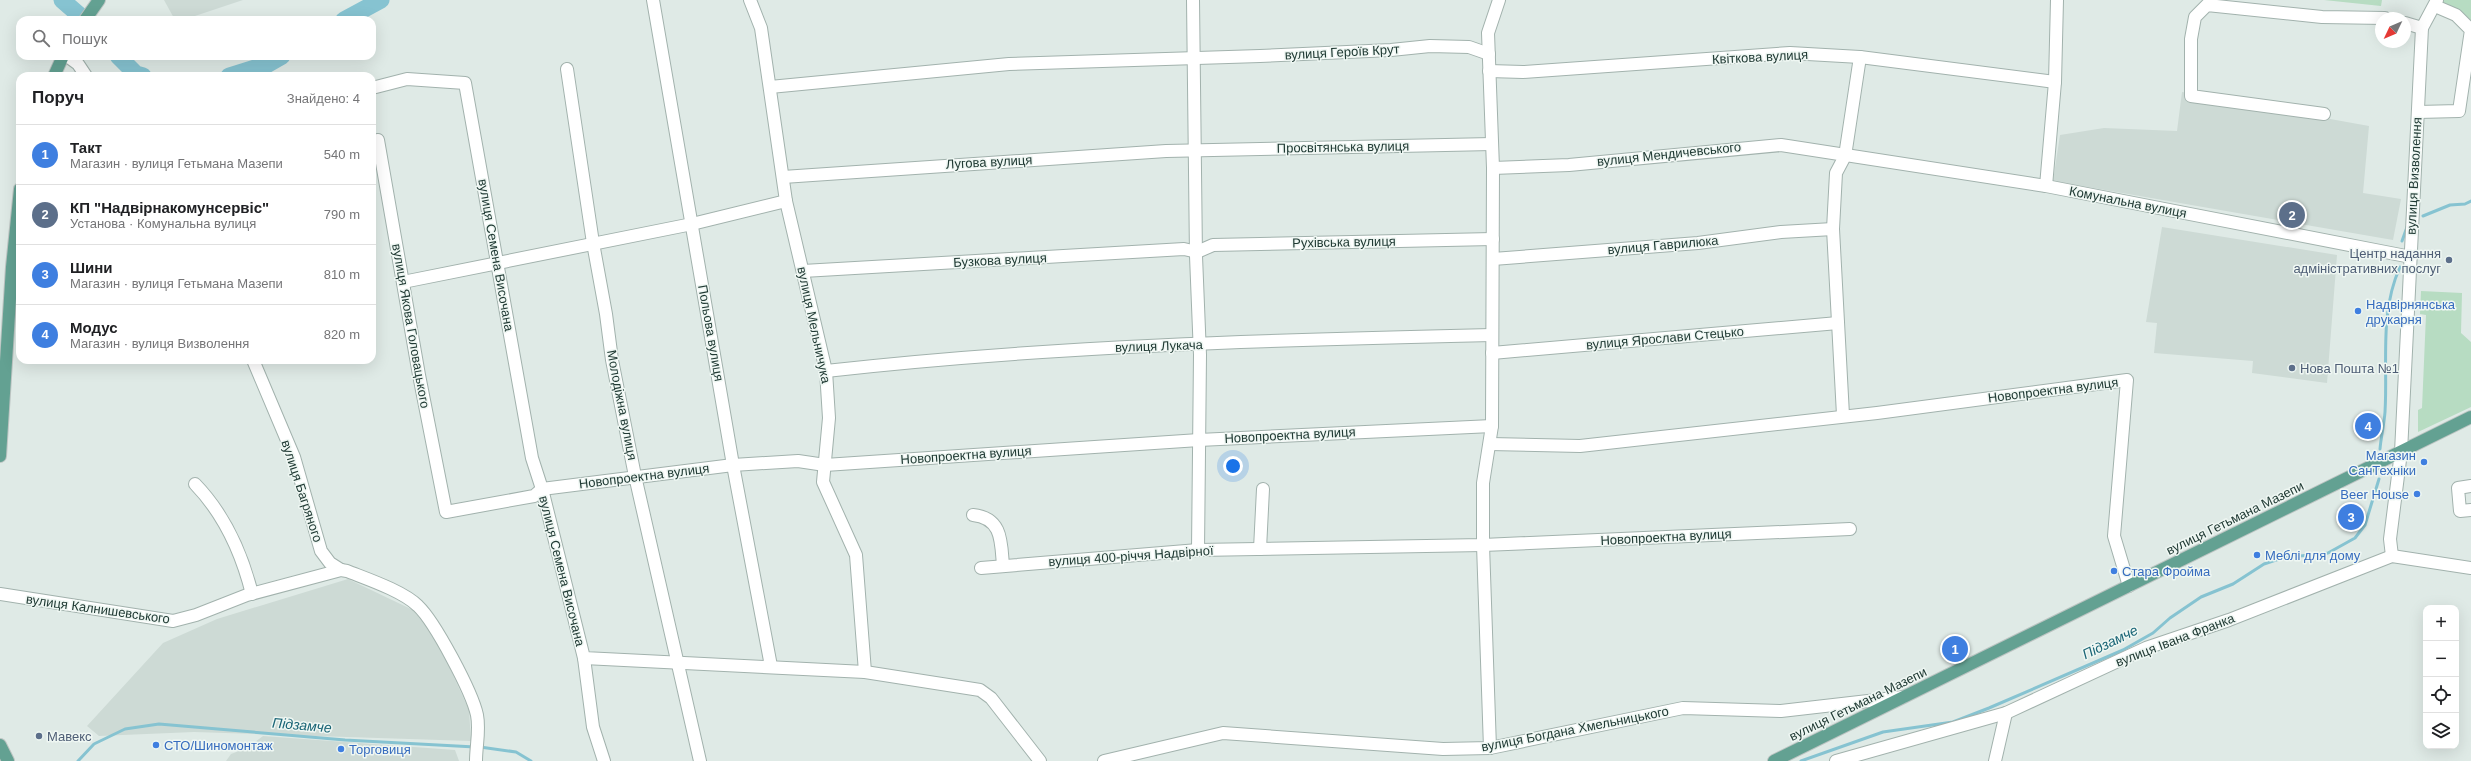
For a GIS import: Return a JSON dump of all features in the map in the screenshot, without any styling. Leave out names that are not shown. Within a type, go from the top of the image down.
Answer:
[{"type":"main road","points":[[88,16],[96,3]]},
{"type":"main road","points":[[56,72],[61,60]]},
{"type":"main road","points":[[0,456],[12,267],[16,228]]},
{"type":"main road","name":"вулиця Гетьмана Мазепи","points":[[1774,761],[2471,417]]},
{"type":"street","name":"Польова вулиця","points":[[653,0],[733,464],[771,666]]},
{"type":"street","name":"вулиця Мельничука","points":[[750,0],[761,28],[786,201],[826,371],[829,418],[823,482],[858,561],[865,672]]},
{"type":"street","points":[[1193,0],[1199,440],[1198,550]]},
{"type":"street","points":[[1490,748],[1483,545],[1483,482],[1492,426],[1493,239],[1492,144],[1488,34],[1499,0]]},
{"type":"street","points":[[2046,186],[2054,82],[2057,0]]},
{"type":"street","points":[[2324,114],[2191,96],[2191,39],[2195,17],[2207,5],[2220,3],[2322,16],[2375,18]]},
{"type":"street","points":[[2418,112],[2459,111],[2471,30],[2456,14],[2436,3]]},
{"type":"street","name":"вулиця Визволення","points":[[2392,556],[2390,539],[2401,452],[2422,28],[2436,3]]},
{"type":"street","points":[[2411,25],[2422,28]]},
{"type":"street","name":"вулиця Героїв Крут","points":[[770,87],[970,66],[1193,59],[1390,50],[1430,46],[1470,47],[1489,54]]},
{"type":"street","name":"Квіткова вулиця","points":[[1489,71],[1523,72],[1790,53],[1860,57],[2054,82]]},
{"type":"street","points":[[1844,415],[1833,229],[1836,173],[1845,156],[1860,57]]},
{"type":"street","points":[[72,60],[78,64],[83,72]]},
{"type":"street","name":"Молодіжна вулиця","points":[[567,69],[612,360],[635,476],[700,761]]},
{"type":"street","name":"вулиця Семена Височана","points":[[376,87],[407,79],[465,83],[532,458],[542,489],[584,658],[771,666],[865,672],[980,690],[991,698],[1040,761]]},
{"type":"street","name":"вулиця Якова Головацького","points":[[378,140],[446,512]]},
{"type":"street","name":"Просвітянська вулиця","points":[[1195,150],[1492,144]]},
{"type":"street","name":"вулиця Мендичевського","points":[[1492,168],[1569,165],[1781,145],[1845,156]]},
{"type":"street","name":"Лугова вулиця","points":[[783,176],[919,166],[1195,150]]},
{"type":"street","name":"Комунальна вулиця","points":[[1845,156],[2046,186],[2411,257]]},
{"type":"street","points":[[403,282],[692,224],[786,201]]},
{"type":"street","name":"вулиця Гаврилюка","points":[[1493,259],[1698,243],[1781,232],[1833,229]]},
{"type":"street","name":"Рухівська вулиця","points":[[1197,252],[1213,244],[1493,239]]},
{"type":"street","name":"Бузкова вулиця","points":[[803,271],[1184,249],[1197,252]]},
{"type":"street","name":"вулиця Ярослави Стецько","points":[[1492,353],[1838,323]]},
{"type":"street","name":"вулиця Лукача","points":[[826,371],[933,359],[1042,350],[1492,335]]},
{"type":"street","name":"вулиця Багряного","points":[[255,364],[294,456],[321,551],[330,563],[341,570]]},
{"type":"street","name":"Новопроектна вулиця","points":[[1490,444],[1580,446],[2127,380],[2114,536],[2129,586]]},
{"type":"street","name":"Новопроектна вулиця","points":[[446,512],[534,496],[542,489],[733,464],[798,461],[825,465],[1199,440],[1492,426]]},
{"type":"street","points":[[195,484],[222,519],[246,571],[252,594]]},
{"type":"street","points":[[2471,486],[2458,488],[2460,511],[2471,510]]},
{"type":"street","points":[[1260,549],[1263,489]]},
{"type":"street","points":[[973,515],[988,519],[997,528],[1002,543],[1003,566]]},
{"type":"street","name":"Новопроектна вулиця","points":[[1483,545],[1850,529]]},
{"type":"street","name":"вулиця 400-річчя Надвірної","points":[[981,568],[1198,550],[1483,545]]},
{"type":"street","points":[[2392,556],[2471,568]]},
{"type":"street","name":"вулиця Івана Франка","points":[[1836,761],[2006,713],[2146,648],[2229,620],[2392,556]]},
{"type":"street","points":[[341,570],[403,596],[417,605],[432,622],[469,693],[477,716],[477,753]]},
{"type":"street","name":"вулиця Калнишевського","points":[[0,594],[173,621],[196,615],[252,594],[341,570]]},
{"type":"street","points":[[584,658],[593,727],[604,761]]},
{"type":"street","name":"вулиця Богдана Хмельницького","points":[[1104,761],[1222,733],[1443,749],[1490,748],[1683,708],[1782,711],[1906,696]]},
{"type":"street","points":[[1995,761],[2006,713]]},
{"type":"shaded area","points":[[164,0],[243,0],[195,16],[173,16]]},
{"type":"shaded area","points":[[2182,92],[2369,126],[2363,193],[2401,199],[2393,240],[2053,181],[2060,135],[2104,128],[2177,131]]},
{"type":"shaded area","points":[[2162,227],[2337,255],[2327,383],[2252,373],[2253,361],[2154,353],[2157,323],[2146,322]]},
{"type":"shaded area","points":[[348,579],[413,610],[437,640],[469,710],[471,741],[194,732],[99,736],[87,726],[163,643],[217,619]]},
{"type":"shaded area","name":"Торговиця","points":[[263,736],[455,750],[459,761],[226,761],[231,754],[247,748]]},
{"type":"green space","points":[[2324,0],[2382,0],[2381,6]]},
{"type":"green space","points":[[2437,0],[2471,0],[2471,30]]},
{"type":"green space","points":[[2421,291],[2462,293],[2461,333],[2471,342],[2471,407],[2418,432],[2418,410],[2422,408],[2426,315],[2420,314]]},
{"type":"waterway","points":[[62,0],[80,16]]},
{"type":"waterway","points":[[351,16],[381,0]]},
{"type":"waterway","points":[[122,60],[134,72]]},
{"type":"waterway","points":[[242,72],[268,64],[275,60]]},
{"type":"waterway","name":"Підзамче","points":[[2423,216],[2450,205],[2465,204],[2471,201]]},
{"type":"waterway","name":"Підзамче","points":[[2402,241],[2407,227]]},
{"type":"waterway","name":"Підзамче","points":[[2380,449],[2386,394],[2387,320],[2393,284],[2400,267]]},
{"type":"waterway","name":"Підзамче","points":[[1801,761],[1883,732],[1953,722],[1989,708],[2123,650],[2153,633],[2170,618],[2201,597],[2233,584],[2264,564],[2282,558],[2328,553],[2355,538],[2365,525],[2379,479]]},
{"type":"waterway","name":"Підзамче","points":[[78,761],[94,744],[125,729],[159,724],[345,740],[475,747]]},
{"type":"waterway","name":"Підзамче","points":[[480,747],[516,752],[531,761]]},
{"type":"place","name":"КП \"Надвірнакомунсервіс\"","points":[[2292,215]]},
{"type":"place","name":"Центр надання адміністративних послуг","points":[[2449,260]]},
{"type":"place","name":"Надвірнянська друкарня","points":[[2358,311]]},
{"type":"place","name":"Нова Пошта №1","points":[[2292,368]]},
{"type":"place","name":"Модус","points":[[2368,426]]},
{"type":"place","name":"Магазин СанТехніки","points":[[2424,462]]},
{"type":"place","name":"Beer House","points":[[2417,494]]},
{"type":"place","name":"Шини","points":[[2351,517]]},
{"type":"place","name":"Меблі для дому","points":[[2257,555]]},
{"type":"place","name":"Стара Фройма","points":[[2114,571]]},
{"type":"place","name":"Такт","points":[[1955,649]]},
{"type":"place","name":"Мавекс","points":[[39,736]]},
{"type":"place","name":"СТО/Шиномонтаж","points":[[156,745]]},
{"type":"place","name":"Торговиця","points":[[341,749]]}]
